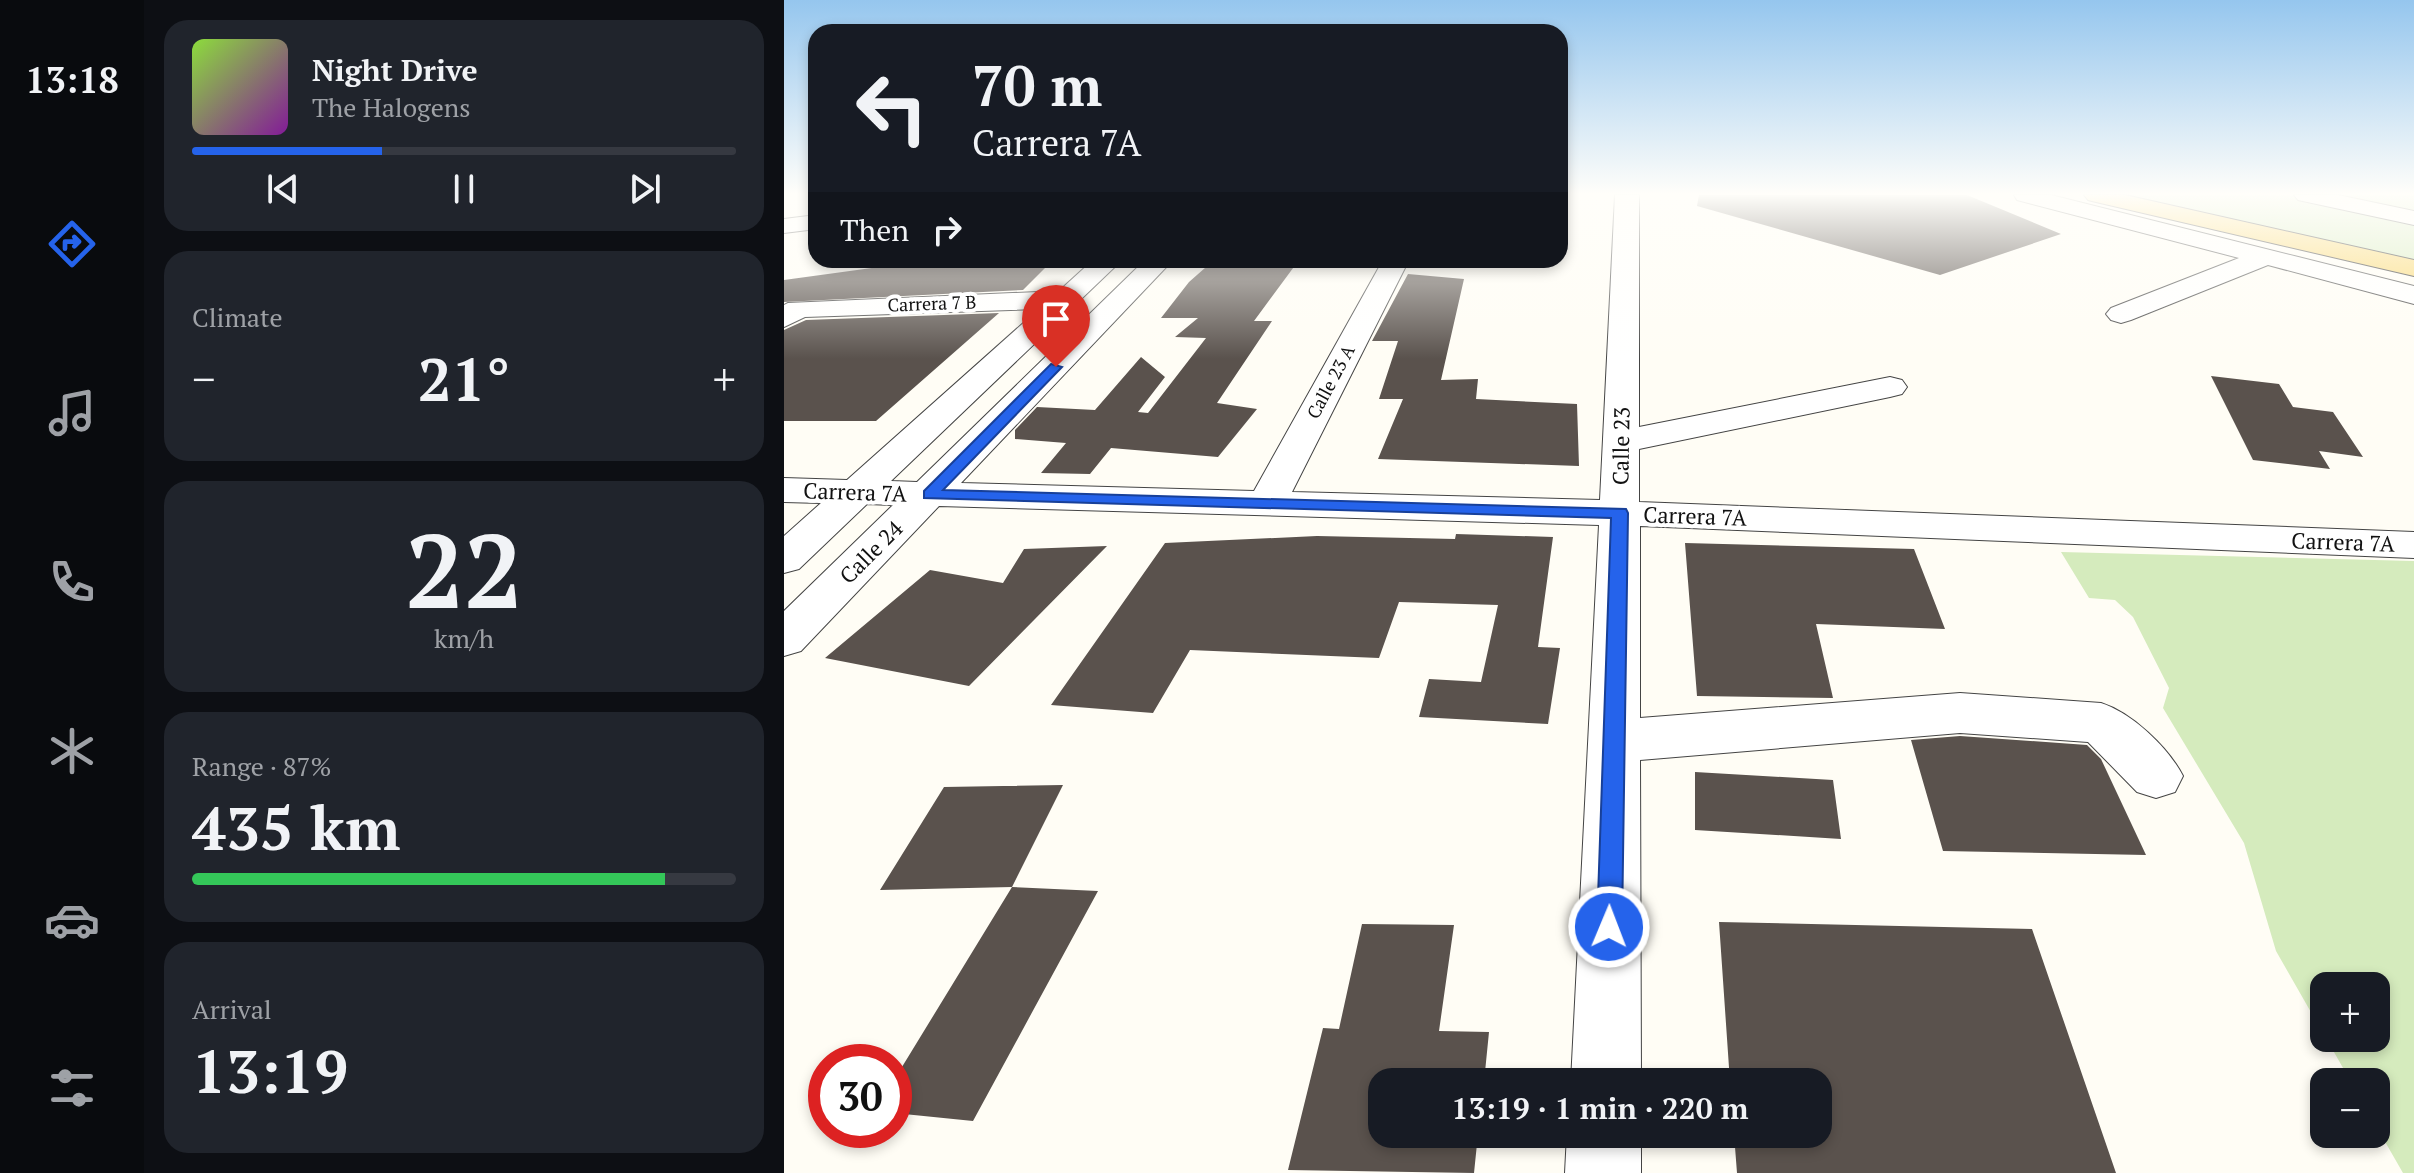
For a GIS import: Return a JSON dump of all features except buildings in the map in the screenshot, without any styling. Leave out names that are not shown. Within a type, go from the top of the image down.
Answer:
[{"type":"main road","points":[[2334,250],[2414,268]]},
{"type":"street","name":"Calle 23","points":[[1606,1068],[1626,250]]},
{"type":"street","points":[[2232,250],[2414,295]]},
{"type":"street","points":[[2121,314],[2263,258]]},
{"type":"street","points":[[784,559],[1100,268]]},
{"type":"street","name":"Calle 24","points":[[784,639],[1152,268]]},
{"type":"street","name":"Calle 23 A","points":[[1267,503],[1392,268]]},
{"type":"street","name":"Carrera 7 B","points":[[791,313],[1066,299]]},
{"type":"street","points":[[1621,442],[1890,387]]},
{"type":"street","name":"Carrera 7A","points":[[784,490],[1620,513],[2414,545]]},
{"type":"street","points":[[1614,741],[1960,713],[2101,723],[2156,776]]},
{"type":"street","points":[[1603,1173],[1604,1148]]},
{"type":"green space","points":[[2315,250],[2414,250],[2414,273]]},
{"type":"green space","points":[[2061,552],[2414,561],[2414,1173],[2403,1173],[2389,1148],[2390,1068],[2343,1068],[2334,1052],[2390,1052],[2390,972],[2310,972],[2310,1010],[2276,951],[2244,843],[2163,708],[2169,688],[2133,617],[2115,600],[2089,598]]},
{"type":"route","points":[[1056,367],[930,494],[1620,513],[1609,927]]}]
